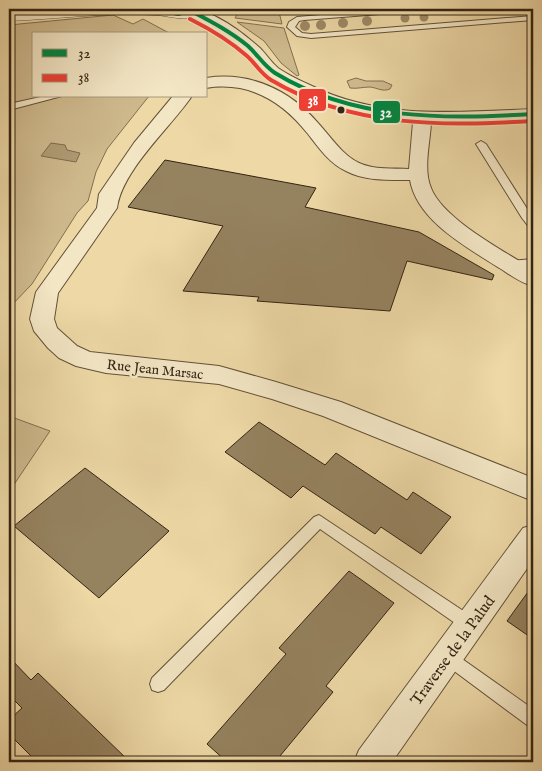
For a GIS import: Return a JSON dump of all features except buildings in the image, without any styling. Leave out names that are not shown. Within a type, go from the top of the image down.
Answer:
[{"type":"street","points":[[9,16],[114,9],[158,9],[178,14],[196,10],[243,43],[272,72],[302,89],[335,102],[375,113],[422,119],[533,114]]},
{"type":"street","points":[[208,83],[231,80],[253,84],[284,102],[302,116],[344,162],[357,169],[372,173],[418,175]]},
{"type":"street","name":"Rue Jean Marsac","points":[[181,98],[141,147],[109,194],[107,208],[47,292],[42,319],[46,330],[56,342],[68,352],[85,360],[219,376],[276,391],[332,409],[533,490]]},
{"type":"street","points":[[422,119],[418,175],[422,190],[436,211],[510,265],[533,279]]},
{"type":"street","name":"Traverse de la Palud","points":[[371,762],[533,538]]},
{"type":"lane","points":[[9,10],[35,9]]},
{"type":"lane","points":[[418,9],[304,18],[297,19],[291,27],[295,33],[302,36],[311,36],[533,18]]},
{"type":"lane","points":[[9,107],[49,98]]},
{"type":"lane","points":[[481,144],[533,225]]},
{"type":"lane","points":[[510,265],[533,262]]},
{"type":"lane","points":[[158,684],[319,521],[471,625]]},
{"type":"lane","points":[[448,657],[533,719]]},
{"type":"shaded area","points":[[240,9],[318,9],[279,12],[282,24],[235,18]]},
{"type":"shaded area","points":[[113,15],[133,24],[143,19],[167,32],[32,32],[32,98],[147,98],[107,149],[96,172],[88,201],[77,213],[32,284],[9,308],[9,25]]},
{"type":"shaded area","points":[[237,22],[284,28],[299,75],[297,76],[281,63],[264,41]]},
{"type":"shaded area","points":[[356,78],[366,81],[383,81],[392,85],[390,89],[385,90],[370,87],[350,88],[347,81]]},
{"type":"shaded area","points":[[51,143],[65,145],[67,150],[80,153],[76,162],[41,156]]},
{"type":"shaded area","points":[[9,416],[50,431],[9,492]]},
{"type":"transit line","name":"32","points":[[109,9],[159,10],[178,14],[198,9]]},
{"type":"transit line","name":"32","points":[[193,12],[239,40],[275,73],[306,89],[337,101],[368,110],[400,115],[465,117],[533,114]]},
{"type":"transit line","name":"38","points":[[190,19],[234,45],[271,80],[303,97],[335,109],[366,117],[398,122],[464,124],[533,121]]}]
